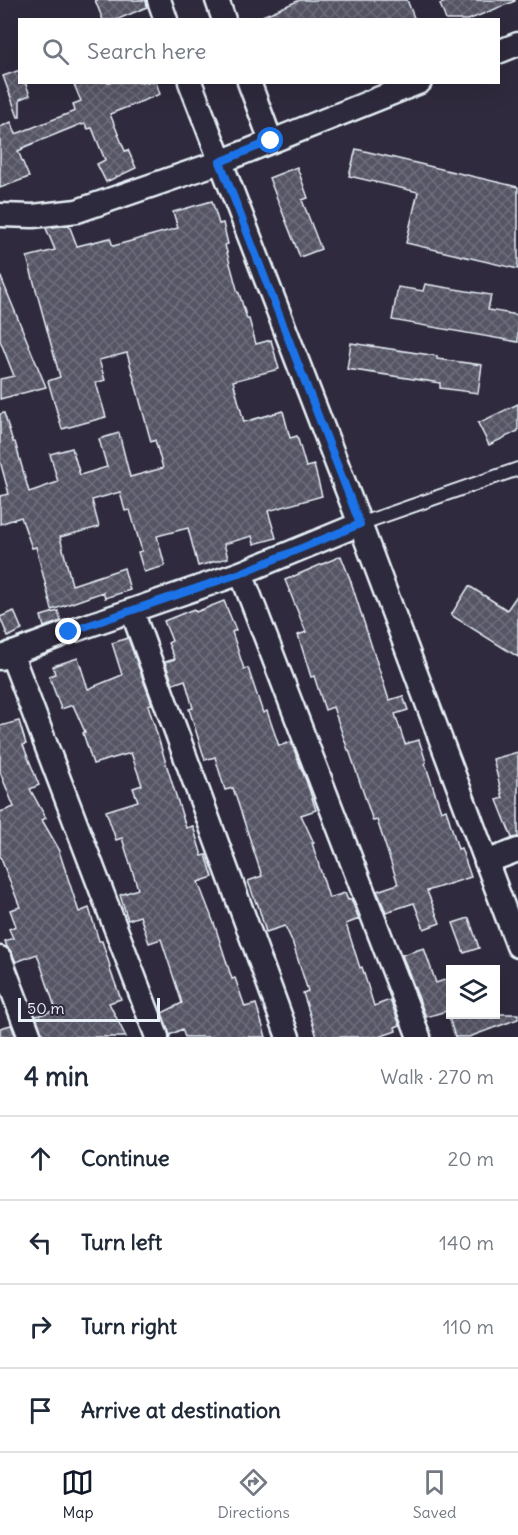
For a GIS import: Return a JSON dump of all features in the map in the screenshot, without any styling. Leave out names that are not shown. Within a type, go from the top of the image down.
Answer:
[{"type":"street","points":[[159,0],[165,18]]},
{"type":"street","points":[[216,0],[223,18]]},
{"type":"street","points":[[500,51],[518,44]]},
{"type":"street","points":[[191,84],[360,524],[518,946]]},
{"type":"street","points":[[250,84],[271,141]]},
{"type":"street","points":[[0,215],[33,216],[77,211],[220,162],[415,84]]},
{"type":"street","points":[[157,1037],[6,656],[241,573],[360,524]]},
{"type":"street","points":[[241,573],[419,1037]]},
{"type":"street","points":[[132,611],[288,1037]]},
{"type":"street","points":[[486,862],[518,850]]},
{"type":"street","points":[[0,958],[30,1037]]},
{"type":"lane","points":[[360,524],[518,469]]},
{"type":"building","points":[[95,0],[146,0],[147,7],[121,18],[102,18]]},
{"type":"building","points":[[300,0],[407,0],[414,18],[258,18]]},
{"type":"building","points":[[451,0],[515,0],[473,18],[445,18],[440,4]]},
{"type":"building","points":[[18,71],[18,84],[26,84],[30,95],[20,99],[20,117],[18,117],[3,76]]},
{"type":"building","points":[[74,84],[157,84],[160,94],[110,114],[125,151],[128,150],[136,168],[106,182],[97,164],[105,160],[92,128],[88,129],[85,124],[81,124],[18,151],[29,177],[0,188],[0,127],[11,122],[16,134],[75,111],[73,104],[81,101]]},
{"type":"building","points":[[356,149],[518,187],[518,269],[406,243],[418,192],[349,176]]},
{"type":"building","points":[[297,167],[308,198],[302,200],[321,249],[300,257],[269,178]]},
{"type":"building","points":[[212,201],[219,224],[223,223],[228,244],[225,245],[238,293],[256,344],[271,340],[279,369],[233,381],[244,422],[283,411],[290,438],[297,436],[306,467],[314,465],[322,496],[268,511],[276,538],[254,544],[252,536],[224,544],[228,558],[198,566],[188,528],[157,536],[165,566],[144,572],[138,552],[142,551],[130,510],[125,511],[120,492],[92,500],[99,527],[60,537],[72,585],[124,568],[130,590],[105,598],[103,592],[52,610],[36,547],[32,548],[21,517],[0,524],[0,496],[9,494],[0,461],[0,414],[4,413],[13,442],[15,442],[29,492],[58,482],[50,454],[72,448],[80,475],[107,467],[99,439],[119,433],[130,477],[163,468],[155,440],[151,442],[127,353],[99,360],[105,380],[96,383],[106,417],[62,429],[48,381],[60,377],[27,257],[55,250],[46,228],[69,225],[77,246],[110,238],[113,246],[178,228],[173,212]]},
{"type":"building","points":[[0,275],[46,387],[0,399],[0,379],[14,376],[0,340]]},
{"type":"building","points":[[425,284],[491,295],[488,310],[518,315],[518,342],[392,320],[398,287],[423,291]]},
{"type":"building","points":[[351,343],[482,365],[478,393],[440,388],[440,383],[347,369]]},
{"type":"building","points":[[518,404],[518,431],[489,445],[478,423]]},
{"type":"building","points":[[341,556],[389,700],[403,696],[408,710],[395,714],[405,744],[419,740],[441,811],[446,809],[458,849],[461,848],[471,877],[427,891],[440,923],[424,929],[414,903],[386,912],[377,891],[398,884],[377,820],[373,821],[333,707],[325,710],[314,676],[311,677],[298,635],[306,632],[285,580]]},
{"type":"building","points":[[469,586],[507,610],[518,594],[518,657],[451,615]]},
{"type":"building","points":[[224,601],[236,630],[232,632],[244,669],[248,668],[263,713],[267,711],[279,746],[291,742],[307,783],[316,810],[301,815],[314,843],[312,843],[329,898],[345,893],[348,900],[351,899],[359,919],[346,924],[360,968],[362,967],[374,1006],[390,1000],[400,1025],[395,1027],[396,1031],[379,1037],[317,1037],[303,993],[308,991],[285,926],[266,932],[248,881],[262,876],[233,788],[225,790],[215,757],[205,760],[189,709],[193,708],[185,680],[173,684],[165,662],[175,659],[168,643],[172,641],[164,621],[194,609],[196,612]]},
{"type":"building","points":[[14,611],[22,630],[8,637],[0,617]]},
{"type":"building","points":[[58,611],[61,621],[44,627],[41,616]]},
{"type":"building","points":[[128,638],[152,704],[148,705],[186,828],[193,826],[202,856],[206,855],[213,877],[198,882],[232,979],[235,978],[245,1007],[256,1004],[266,1037],[185,1037],[182,1029],[170,1035],[162,1013],[182,1003],[161,939],[149,943],[140,916],[128,920],[120,895],[138,889],[122,838],[116,840],[106,811],[138,801],[133,788],[142,785],[131,753],[93,764],[83,733],[85,732],[73,705],[61,709],[49,676],[55,674],[53,666],[78,658],[88,689],[122,675],[112,643]]},
{"type":"building","points":[[19,721],[26,744],[23,745],[39,785],[30,789],[46,818],[42,820],[60,851],[79,912],[89,908],[99,941],[102,941],[121,999],[109,1003],[126,1037],[43,1037],[36,1016],[56,1010],[37,954],[16,962],[7,947],[5,941],[13,938],[9,929],[16,926],[10,910],[20,907],[0,856],[0,812],[14,807],[0,772],[0,726]]},
{"type":"building","points":[[518,752],[518,837],[512,838],[497,800],[503,798],[493,759]]},
{"type":"building","points":[[469,918],[479,948],[464,953],[453,923]]},
{"type":"building","points":[[424,948],[436,983],[446,979],[446,1011],[426,1017],[402,955]]},
{"type":"building","points":[[500,1014],[518,1014],[518,1019],[469,1037],[455,1037],[450,1019],[500,1019]]},
{"type":"building","points":[[11,1025],[16,1037],[0,1037],[0,1028]]},
{"type":"route","points":[[69,632],[241,573],[360,524],[220,162],[271,141]]}]
